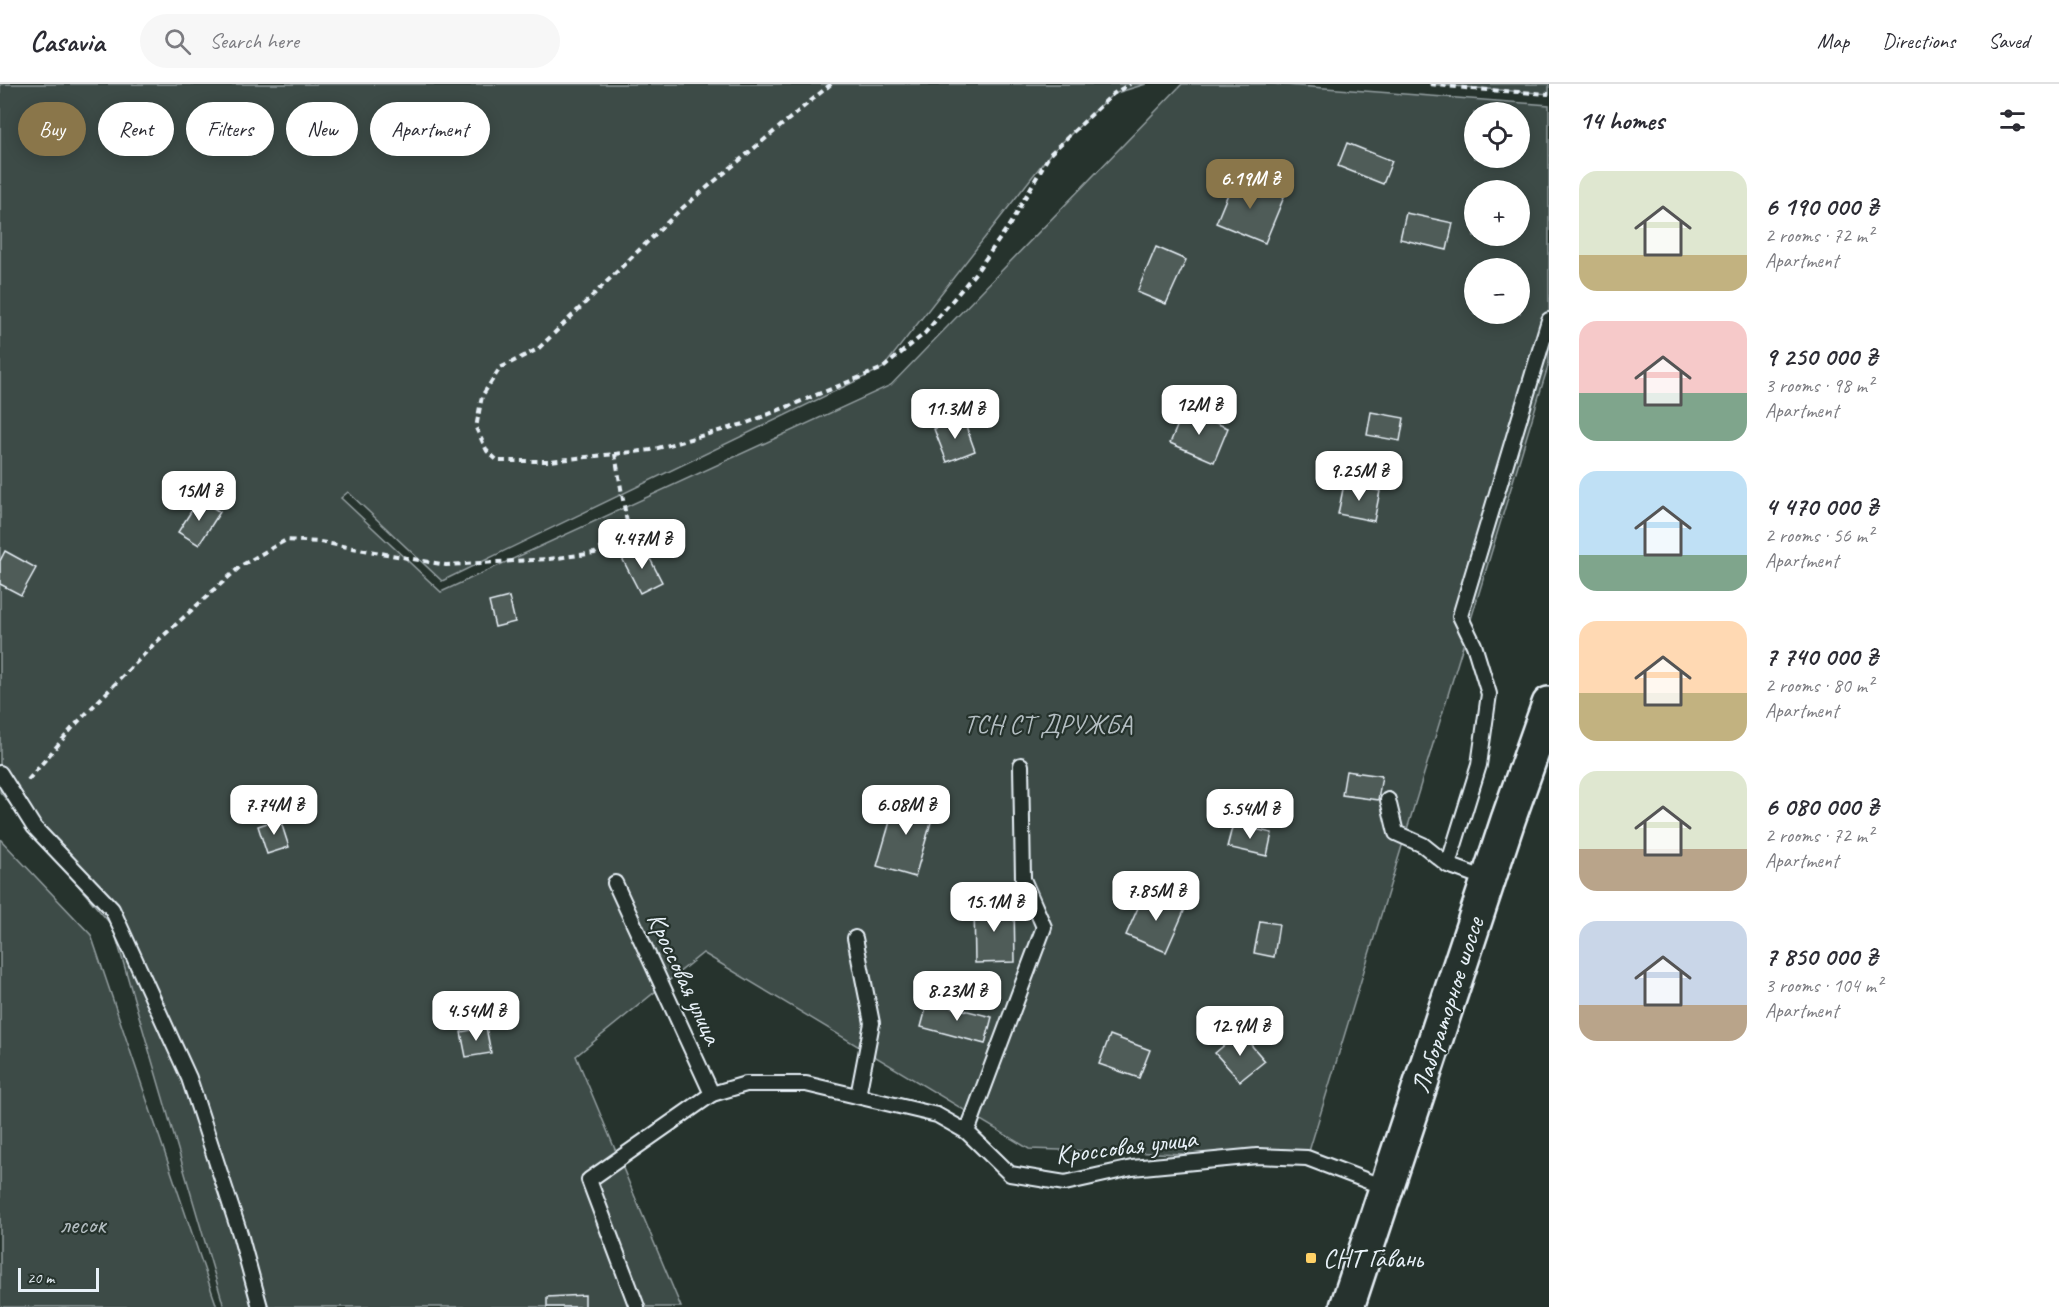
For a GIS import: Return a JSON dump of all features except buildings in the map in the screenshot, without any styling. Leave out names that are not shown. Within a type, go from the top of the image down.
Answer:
[{"type":"main road","name":"Лабораторное шоссе","points":[[1347,1307],[1549,704]]},
{"type":"lane","points":[[1448,865],[1479,765],[1489,694],[1474,645],[1460,616],[1549,320]]},
{"type":"lane","points":[[968,1132],[1044,927],[1023,879],[1021,765]]},
{"type":"lane","points":[[0,773],[34,827],[112,909],[189,1078],[240,1234],[260,1307]]},
{"type":"lane","points":[[1388,800],[1396,833],[1423,845],[1448,865],[1489,880]]},
{"type":"lane","name":"Кроссовая улица","points":[[615,883],[712,1094]]},
{"type":"lane","points":[[855,938],[872,1023],[858,1096]]},
{"type":"lane","name":"Кроссовая улица","points":[[637,1307],[589,1180],[712,1094],[747,1084],[806,1084],[937,1115],[968,1132],[1010,1174],[1065,1183],[1132,1168],[1257,1156],[1307,1158],[1386,1188]]},
{"type":"path","points":[[831,84],[680,210],[538,349],[500,368],[482,396],[476,428],[487,451],[498,461],[550,461],[651,450],[747,423],[883,368],[925,333],[977,271],[1010,224],[1050,154],[1113,94],[1130,84]]},
{"type":"path","points":[[1430,84],[1549,94]]},
{"type":"path","points":[[14,795],[74,726],[154,644],[242,566],[286,540],[320,542],[446,565],[549,559],[595,553],[628,528],[615,454]]},
{"type":"green space","name":"ТСН СТ ДРУЖБА","points":[[0,84],[1146,84],[1113,94],[1050,154],[883,368],[442,581],[348,492],[341,498],[441,592],[891,385],[1182,84],[1272,84],[1509,102],[1464,102],[1464,168],[1530,168],[1530,104],[1549,105],[1549,363],[1307,1158],[1029,1149],[703,953],[576,1056],[681,1307],[224,1307],[113,927],[0,792]]},
{"type":"green space","points":[[1429,84],[1549,84],[1549,94]]},
{"type":"green space","name":"лесок","points":[[0,839],[91,935],[217,1307],[0,1307]]},
{"type":"place","name":"СНТ Гавань","points":[[1311,1258]]}]
